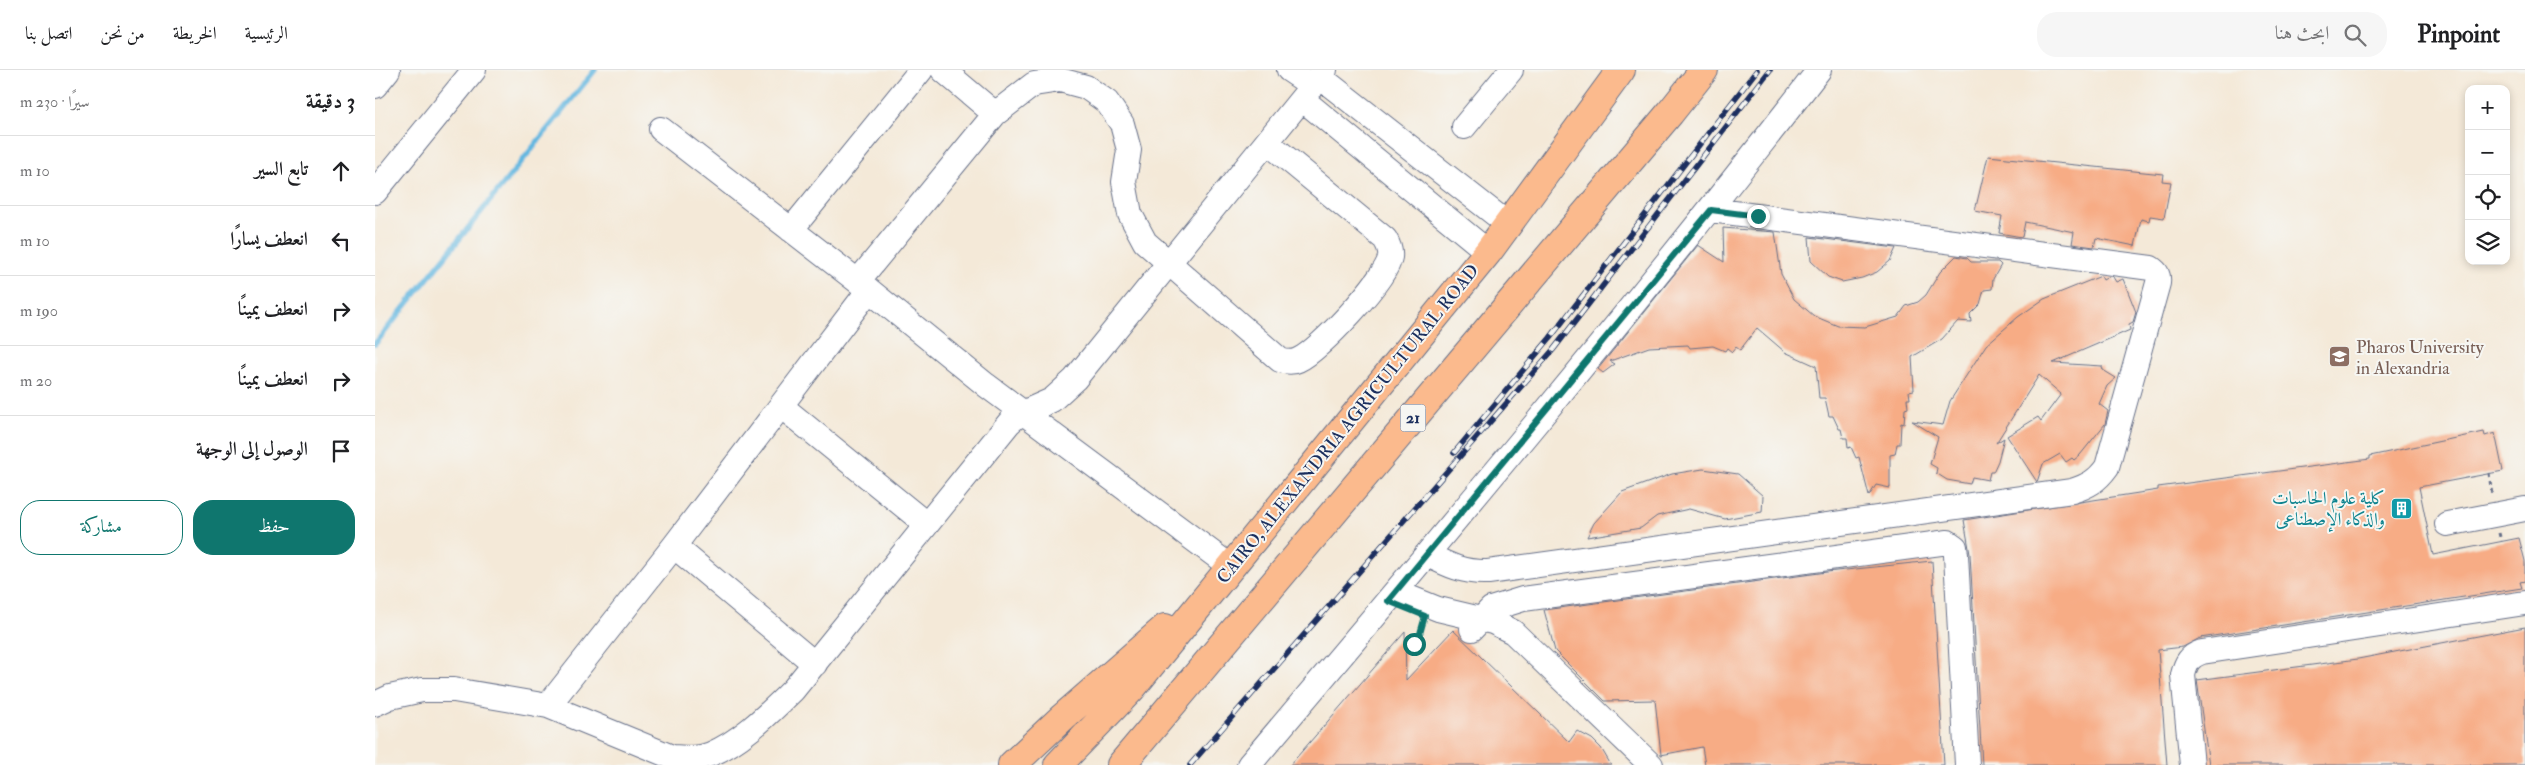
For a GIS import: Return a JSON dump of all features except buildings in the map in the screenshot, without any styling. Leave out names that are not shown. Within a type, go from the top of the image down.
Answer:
[{"type":"highway","name":"CAIRO, ALEXANDRIA AGRICULTURAL ROAD","points":[[1059,765],[1132,688],[1488,252],[1614,79],[1634,70]]},
{"type":"highway","name":"21","points":[[1121,765],[1670,113],[1704,70]]},
{"type":"highway","points":[[1012,765],[1117,669],[1210,593]]},
{"type":"street","points":[[375,86],[388,70]]},
{"type":"street","points":[[375,192],[474,70]]},
{"type":"street","points":[[791,230],[921,70]]},
{"type":"street","points":[[943,70],[995,114]]},
{"type":"street","points":[[1289,70],[1315,83],[1509,225]]},
{"type":"street","points":[[1464,127],[1511,70]]},
{"type":"street","points":[[1249,765],[1427,556],[1711,210],[1819,70]]},
{"type":"street","points":[[548,706],[781,406],[863,286],[995,114],[1034,84],[1060,80],[1086,87],[1107,102],[1122,124],[1129,150],[1124,182],[1130,214],[1145,242],[1280,360],[1286,362],[1302,358],[1327,337],[1370,290],[1390,257],[1388,244],[1385,239],[1267,142]]},
{"type":"street","points":[[375,704],[390,697],[422,690],[454,690],[548,706],[673,757],[692,762],[728,744],[769,713],[793,690],[1009,423],[1025,412],[1052,400],[1070,384],[1315,83]]},
{"type":"street","points":[[1315,83],[1488,252]]},
{"type":"street","points":[[661,129],[863,286],[945,354],[1231,567]]},
{"type":"street","points":[[1427,556],[1454,568],[1471,572],[1487,572],[2072,491],[2086,487],[2099,479],[2107,467],[2158,283],[2159,277],[2156,271],[2151,268],[1711,210]]},
{"type":"street","points":[[781,406],[926,524]]},
{"type":"street","points":[[2447,524],[2525,509]]},
{"type":"street","points":[[1476,624],[1498,605],[1523,599],[1948,542],[1955,547],[1956,556],[1967,765]]},
{"type":"street","points":[[674,546],[815,664]]},
{"type":"street","points":[[1392,597],[1425,616],[1503,626],[1524,641],[1651,765]]},
{"type":"street","points":[[1392,597],[1438,609],[1476,624],[1518,651],[1635,765]]},
{"type":"street","points":[[2192,765],[2183,675],[2185,664],[2192,656],[2202,652],[2525,603]]},
{"type":"path","points":[[1405,646],[1410,646],[1417,641],[1425,616]]},
{"type":"waterway","points":[[375,344],[595,70]]},
{"type":"railway","points":[[1454,453],[1550,338],[1757,70]]},
{"type":"railway","points":[[1190,765],[1553,350],[1770,70]]},
{"type":"place","name":"Pharos University in Alexandria","points":[[2340,357]]},
{"type":"place","name":"كلية علوم الحاسبات والذكاء الإصطناعى","points":[[2401,508]]},
{"type":"route","points":[[1414,644],[1419,637],[1425,616],[1411,612],[1388,601],[1711,210],[1758,216]]}]
